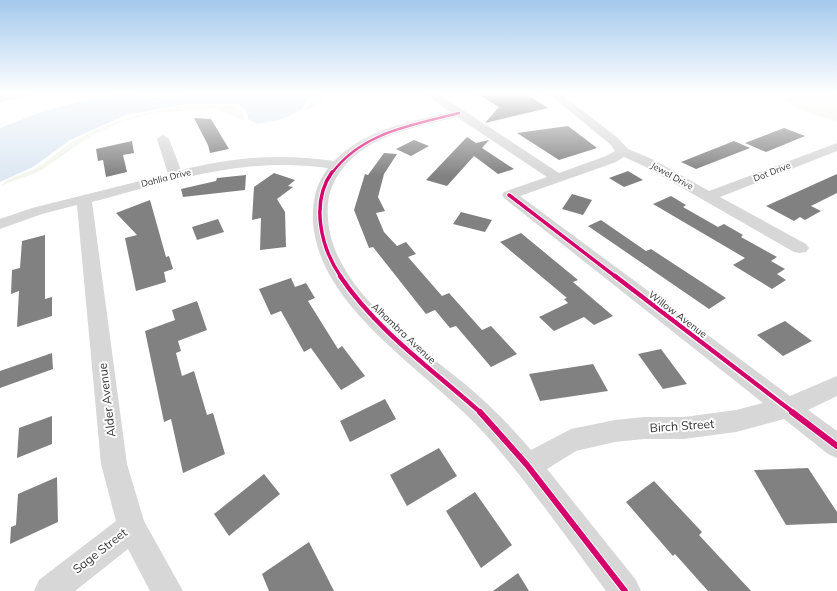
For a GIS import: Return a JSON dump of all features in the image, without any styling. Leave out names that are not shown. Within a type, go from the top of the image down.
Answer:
[{"type":"street","name":"Alhambra Avenue","points":[[431,121],[388,132],[356,148],[336,165],[324,184],[319,212],[324,243],[342,278],[367,310],[390,334],[484,416],[528,466],[625,591]]},
{"type":"street","points":[[471,121],[558,178],[611,159],[623,152]]},
{"type":"street","name":"Jewel Drive","points":[[587,121],[615,142],[623,152],[649,163],[800,248]]},
{"type":"street","points":[[163,139],[176,176]]},
{"type":"street","name":"Dot Drive","points":[[708,196],[837,147]]},
{"type":"street","name":"Dahlia Drive","points":[[0,224],[37,211],[221,165],[266,159],[289,159],[336,165]]},
{"type":"street","name":"Willow Avenue","points":[[558,178],[509,195],[837,446]]},
{"type":"street","name":"Alder Avenue","points":[[84,199],[114,464],[132,526],[167,591]]},
{"type":"street","name":"Birch Street","points":[[528,466],[571,441],[608,432],[644,428],[684,428],[736,421],[787,408],[837,386]]},
{"type":"street","name":"Sage Street","points":[[50,591],[132,526]]},
{"type":"shaded area","points":[[19,121],[114,121],[70,140],[33,167],[0,182],[0,128]]},
{"type":"shaded area","points":[[125,121],[89,137],[40,171],[0,186],[12,178],[35,169],[71,143],[89,133],[116,122]]},
{"type":"shaded area","points":[[251,121],[275,121],[258,124]]},
{"type":"building","points":[[195,121],[212,121],[229,149],[210,153],[208,145]]},
{"type":"building","points":[[568,126],[597,148],[559,160],[517,133]]},
{"type":"building","points":[[784,128],[805,136],[766,152],[745,143]]},
{"type":"building","points":[[467,137],[476,143],[489,140],[482,148],[514,169],[498,174],[474,156],[447,186],[426,180]]},
{"type":"building","points":[[414,140],[429,146],[411,156],[396,149]]},
{"type":"building","points":[[132,141],[134,153],[123,155],[127,172],[106,177],[103,160],[98,161],[96,149]]},
{"type":"building","points":[[734,141],[750,148],[696,169],[681,162]]},
{"type":"building","points":[[384,153],[397,154],[384,174],[378,197],[385,211],[376,213],[384,232],[397,246],[406,242],[416,254],[408,257],[442,296],[449,293],[482,330],[491,326],[517,354],[491,367],[456,326],[450,328],[435,310],[426,314],[373,247],[369,248],[354,210],[365,174],[368,175]]},
{"type":"building","points":[[628,171],[643,180],[624,187],[609,178]]},
{"type":"building","points":[[274,173],[295,180],[288,186],[293,187],[277,199],[285,212],[286,247],[260,250],[261,218],[252,220],[254,187]]},
{"type":"building","points":[[837,174],[837,193],[811,206],[821,211],[805,220],[800,217],[794,221],[766,206]]},
{"type":"building","points":[[246,175],[245,190],[183,197],[181,189],[216,181],[217,178]]},
{"type":"building","points":[[572,194],[592,200],[583,215],[562,209]]},
{"type":"building","points":[[671,196],[686,205],[683,207],[718,227],[724,224],[743,235],[741,237],[777,257],[771,261],[785,269],[777,274],[786,280],[772,289],[733,265],[745,258],[653,204]]},
{"type":"building","points":[[150,200],[166,257],[169,256],[173,269],[164,272],[166,282],[136,291],[125,238],[137,235],[116,213]]},
{"type":"building","points":[[461,212],[492,220],[485,232],[453,224]]},
{"type":"building","points":[[218,219],[224,232],[197,240],[192,227]]},
{"type":"building","points":[[601,220],[646,251],[651,249],[726,298],[709,309],[588,226]]},
{"type":"building","points":[[521,233],[578,280],[573,282],[613,316],[594,325],[584,317],[554,331],[539,317],[568,303],[564,299],[567,298],[500,242]]},
{"type":"building","points":[[45,235],[45,299],[52,297],[52,316],[17,327],[19,291],[11,294],[12,270],[20,268],[22,241]]},
{"type":"building","points":[[291,278],[295,287],[306,283],[315,298],[308,301],[338,349],[342,346],[365,376],[341,390],[311,348],[304,352],[281,311],[271,315],[259,289]]},
{"type":"building","points":[[197,301],[207,330],[178,341],[181,351],[176,353],[182,376],[194,371],[207,415],[213,413],[225,454],[183,473],[171,419],[164,422],[145,331],[175,320],[172,310]]},
{"type":"building","points":[[785,321],[812,341],[783,356],[757,335]]},
{"type":"building","points":[[661,349],[687,384],[663,389],[638,354]]},
{"type":"building","points":[[52,353],[53,369],[0,388],[0,371]]},
{"type":"building","points":[[593,364],[608,391],[540,401],[529,374]]},
{"type":"building","points":[[385,399],[396,419],[350,442],[340,421]]},
{"type":"building","points":[[52,416],[52,444],[17,458],[19,428]]},
{"type":"building","points":[[439,448],[457,476],[407,506],[390,475]]},
{"type":"building","points":[[808,468],[837,512],[837,523],[786,525],[754,470]]},
{"type":"building","points":[[264,474],[280,494],[229,536],[214,514]]},
{"type":"building","points":[[57,477],[58,522],[10,544],[11,527],[16,525],[18,494]]},
{"type":"building","points":[[654,481],[702,532],[699,535],[751,591],[708,591],[675,554],[673,556],[626,502]]},
{"type":"building","points":[[475,492],[512,545],[481,568],[446,511]]},
{"type":"building","points":[[309,542],[334,591],[269,591],[262,574]]},
{"type":"building","points":[[518,573],[529,591],[493,591]]},
{"type":"cycle path","points":[[427,121],[390,131],[368,141],[346,156],[337,165],[330,175],[321,197],[320,210],[324,244],[335,269],[371,316],[483,415],[519,455],[625,591]]},
{"type":"cycle path","points":[[509,195],[837,446]]}]
